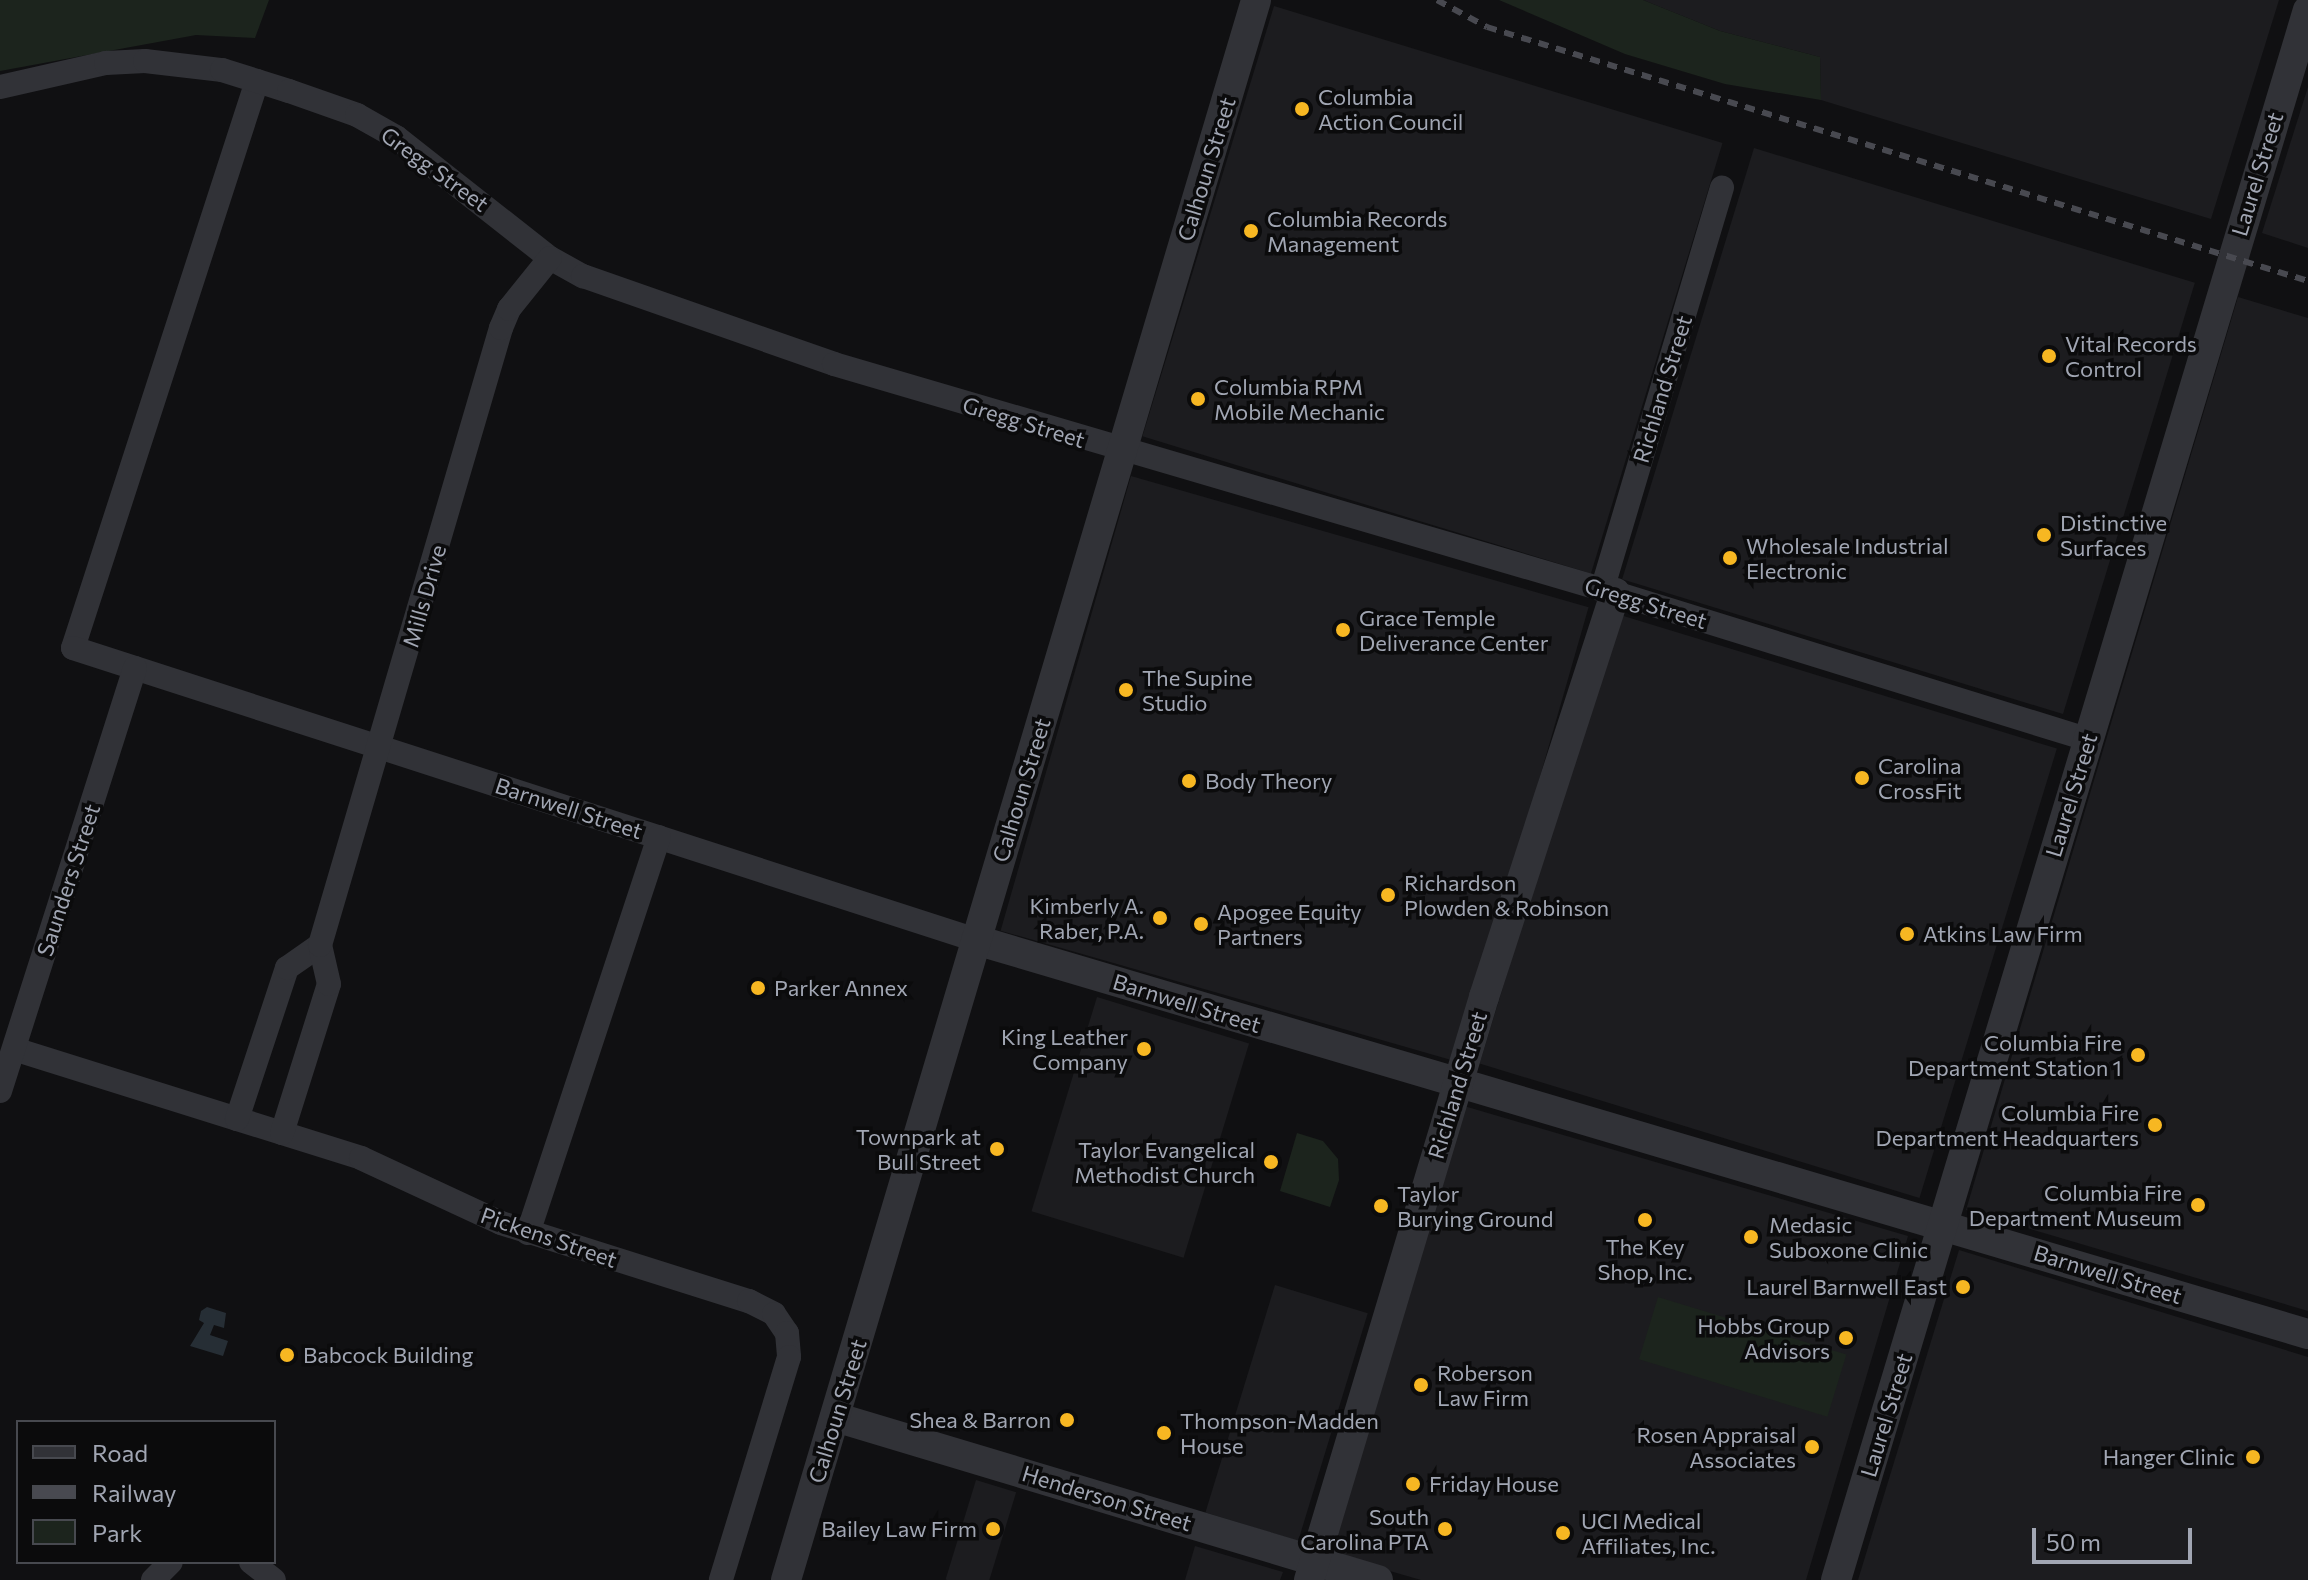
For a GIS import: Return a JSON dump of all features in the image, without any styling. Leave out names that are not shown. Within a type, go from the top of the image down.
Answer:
[{"type":"street","name":"Calhoun Street","points":[[786,1580],[1256,0]]},
{"type":"street","name":"Laurel Street","points":[[1836,1580],[2308,10]]},
{"type":"street","name":"Gregg Street","points":[[0,87],[106,63],[145,61],[222,70],[357,115],[396,137],[550,258],[583,276],[834,364],[1121,452],[1609,592],[2088,739]]},
{"type":"street","name":"Barnwell Street","points":[[257,81],[73,648],[976,940],[2308,1334]]},
{"type":"street","name":"Richland Street","points":[[1311,1570],[1609,592],[1722,188]]},
{"type":"street","name":"Mills Drive","points":[[320,945],[381,747],[501,328],[509,309],[550,258]]},
{"type":"street","name":"Saunders Street","points":[[0,1091],[135,668]]},
{"type":"street","points":[[528,1233],[659,837]]},
{"type":"street","points":[[237,1119],[287,968],[320,945],[329,984],[282,1133]]},
{"type":"street","name":"Pickens Street","points":[[14,1049],[399,1172],[528,1233],[749,1301],[782,1320],[789,1357],[721,1580]]},
{"type":"street","name":"Henderson Street","points":[[835,1417],[1311,1570],[1378,1580]]},
{"type":"street","points":[[153,1580],[169,1564]]},
{"type":"street","points":[[254,1564],[274,1580]]},
{"type":"shaded area","points":[[1643,0],[2279,0],[2211,219],[1821,100],[1820,57],[1720,31]]},
{"type":"shaded area","points":[[1274,6],[1723,143],[1591,573],[1142,436]]},
{"type":"shaded area","points":[[2308,87],[2308,248],[2262,233]]},
{"type":"shaded area","points":[[1754,148],[2195,283],[2063,714],[1622,579]]},
{"type":"shaded area","points":[[2238,297],[2308,318],[2308,1311],[1966,1210]]},
{"type":"shaded area","points":[[1131,476],[1589,607],[1458,1062],[1001,931]]},
{"type":"shaded area","points":[[1617,614],[2057,748],[1919,1198],[1480,1063]]},
{"type":"shaded area","points":[[1097,997],[1249,1043],[1184,1258],[1032,1211]]},
{"type":"shaded area","points":[[1464,1106],[1908,1236],[1806,1580],[1421,1580],[1331,1554]]},
{"type":"shaded area","points":[[1959,1250],[2308,1357],[2308,1580],[1858,1580]]},
{"type":"shaded area","points":[[1275,1285],[1368,1313],[1298,1541],[1205,1513]]},
{"type":"shaded area","points":[[207,1307],[226,1313],[224,1328],[214,1325],[210,1335],[228,1341],[223,1356],[190,1346],[204,1323],[199,1320],[201,1311]]},
{"type":"shaded area","points":[[976,1480],[1016,1492],[989,1580],[946,1579]]},
{"type":"shaded area","points":[[1195,1546],[1283,1572],[1280,1580],[1185,1580]]},
{"type":"green space","points":[[0,0],[269,0],[255,38],[196,35],[0,71]]},
{"type":"green space","points":[[1499,0],[1643,0],[1720,31],[1820,57],[1821,100],[1725,84],[1625,54]]},
{"type":"green space","points":[[1297,1133],[1323,1141],[1338,1159],[1339,1180],[1330,1207],[1280,1191]]},
{"type":"green space","points":[[1658,1297],[1846,1355],[1827,1417],[1639,1359]]},
{"type":"railway","points":[[1437,0],[1487,27],[2308,281]]},
{"type":"place","name":"Columbia Action Council","points":[[1302,109]]},
{"type":"place","name":"Columbia Records Management","points":[[1251,231]]},
{"type":"place","name":"Vital Records Control","points":[[2049,356]]},
{"type":"place","name":"Columbia RPM Mobile Mechanic","points":[[1198,399]]},
{"type":"place","name":"Distinctive Surfaces","points":[[2044,535]]},
{"type":"place","name":"Wholesale Industrial Electronic","points":[[1730,558]]},
{"type":"place","name":"Grace Temple Deliverance Center","points":[[1343,630]]},
{"type":"place","name":"The Supine Studio","points":[[1126,690]]},
{"type":"place","name":"Carolina CrossFit","points":[[1862,778]]},
{"type":"place","name":"Body Theory","points":[[1189,781]]},
{"type":"place","name":"Richardson Plowden & Robinson","points":[[1388,895]]},
{"type":"place","name":"Kimberly A. Raber, P.A.","points":[[1160,918]]},
{"type":"place","name":"Apogee Equity Partners","points":[[1201,924]]},
{"type":"place","name":"Atkins Law Firm","points":[[1907,934]]},
{"type":"place","name":"Parker Annex","points":[[758,988]]},
{"type":"place","name":"King Leather Company","points":[[1144,1049]]},
{"type":"place","name":"Columbia Fire Department Station 1","points":[[2138,1055]]},
{"type":"place","name":"Columbia Fire Department Headquarters","points":[[2155,1125]]},
{"type":"place","name":"Townpark at Bull Street","points":[[997,1149]]},
{"type":"place","name":"Taylor Evangelical Methodist Church","points":[[1271,1162]]},
{"type":"place","name":"Columbia Fire Department Museum","points":[[2198,1205]]},
{"type":"place","name":"Taylor Burying Ground","points":[[1381,1206]]},
{"type":"place","name":"The Key Shop, Inc.","points":[[1645,1220]]},
{"type":"place","name":"Medasic Suboxone Clinic","points":[[1751,1237]]},
{"type":"place","name":"Laurel Barnwell East","points":[[1963,1287]]},
{"type":"place","name":"Hobbs Group Advisors","points":[[1846,1338]]},
{"type":"place","name":"Babcock Building","points":[[287,1355]]},
{"type":"place","name":"Roberson Law Firm","points":[[1421,1385]]},
{"type":"place","name":"Shea & Barron","points":[[1067,1420]]},
{"type":"place","name":"Thompson-Madden House","points":[[1164,1433]]},
{"type":"place","name":"Rosen Appraisal Associates","points":[[1812,1447]]},
{"type":"place","name":"Hanger Clinic","points":[[2253,1457]]},
{"type":"place","name":"Friday House","points":[[1413,1484]]},
{"type":"place","name":"Bailey Law Firm","points":[[993,1529]]},
{"type":"place","name":"South Carolina PTA","points":[[1445,1529]]},
{"type":"place","name":"UCI Medical Affiliates, Inc.","points":[[1563,1533]]}]
